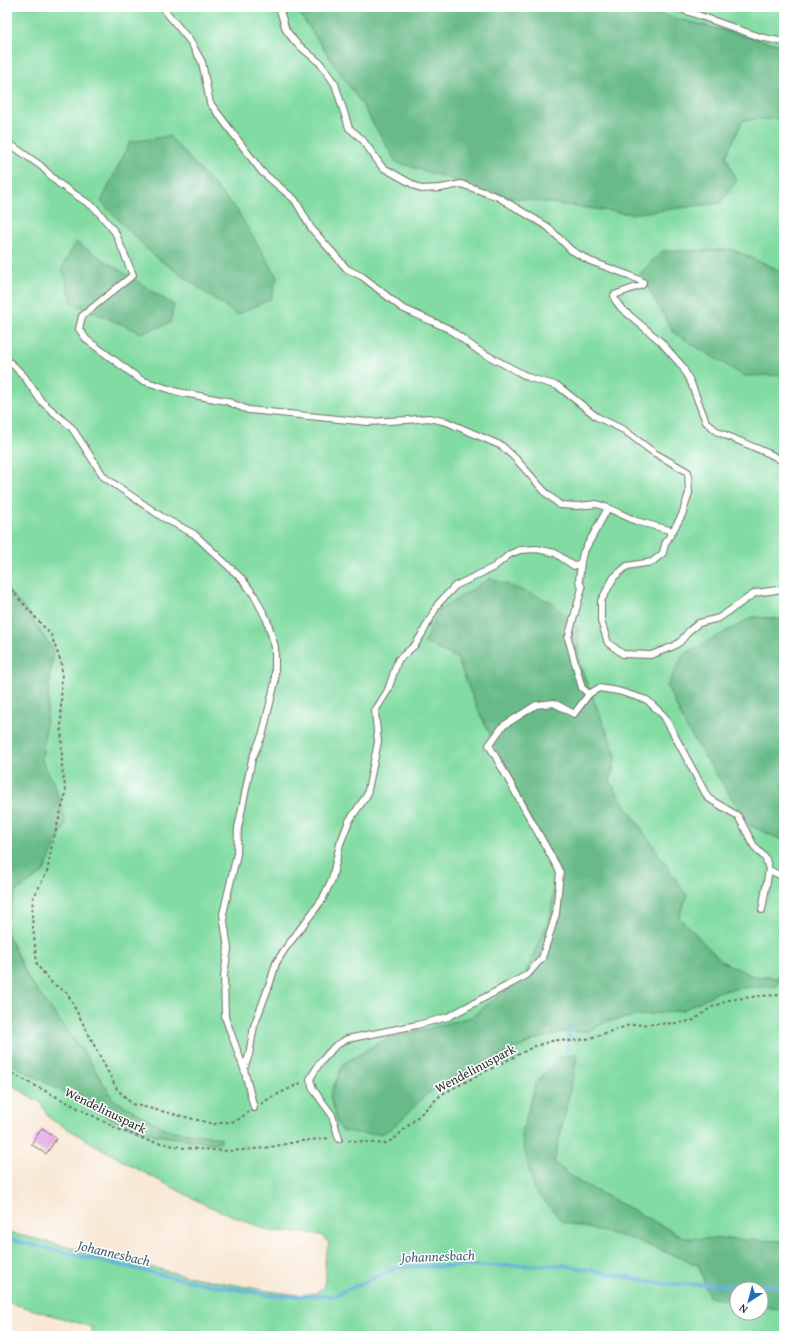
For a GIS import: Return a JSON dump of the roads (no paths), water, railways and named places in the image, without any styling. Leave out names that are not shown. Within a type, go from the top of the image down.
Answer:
[{"type":"lane","points":[[163,7],[190,41],[202,62],[210,103],[262,172],[295,200],[311,228],[347,269],[363,277],[402,308],[449,329],[479,351],[530,378],[558,386],[597,417],[624,430],[653,452],[688,472],[689,493],[682,515],[665,544],[662,553],[652,562],[627,566],[614,577],[601,601],[602,621],[608,642],[623,654],[651,655],[674,646],[699,623],[719,618],[755,594],[784,588]]},
{"type":"lane","points":[[279,7],[286,30],[296,43],[320,63],[335,84],[349,128],[362,139],[382,168],[421,189],[441,188],[461,184],[498,197],[548,227],[571,250],[590,261],[643,282],[642,285],[614,295],[615,300],[621,308],[660,341],[682,366],[692,383],[706,422],[718,432],[770,454],[784,462]]},
{"type":"lane","points":[[675,7],[760,37],[784,42]]},
{"type":"lane","points":[[7,142],[41,166],[58,183],[95,208],[115,232],[133,275],[82,316],[79,329],[87,340],[141,380],[178,392],[226,401],[248,410],[368,422],[429,418],[447,422],[502,446],[516,459],[546,494],[560,505],[578,506],[597,504],[636,521],[674,531]]},
{"type":"lane","points":[[7,360],[24,376],[41,401],[72,428],[104,477],[162,517],[194,534],[242,579],[254,595],[267,620],[275,647],[275,682],[264,733],[252,759],[238,828],[237,854],[223,914],[228,949],[224,975],[225,1017],[244,1069],[254,1108]]},
{"type":"lane","points":[[589,694],[582,688],[568,638],[582,588],[580,581],[580,562],[583,553],[608,508]]},
{"type":"lane","points":[[244,1069],[249,1055],[254,1026],[276,963],[322,900],[332,879],[340,844],[349,821],[367,795],[378,742],[375,711],[388,690],[398,660],[415,645],[438,604],[455,586],[494,567],[510,554],[520,550],[537,549],[555,553],[574,566],[580,562]]},
{"type":"lane","points":[[340,1140],[332,1115],[313,1089],[310,1079],[319,1064],[335,1046],[347,1039],[417,1025],[448,1017],[527,975],[542,958],[556,914],[560,872],[489,745],[503,726],[536,705],[554,703],[574,714],[589,694],[599,688],[618,691],[646,700],[664,716],[708,798],[738,816],[754,846],[766,859],[769,870],[762,910]]},
{"type":"lane","points":[[769,870],[784,877]]},
{"type":"waterway","points":[[566,1051],[571,1028]]},
{"type":"waterway","name":"Johannesbach","points":[[7,1237],[16,1241],[184,1280],[274,1296],[333,1296],[399,1267],[562,1265],[665,1284],[784,1286]]}]
